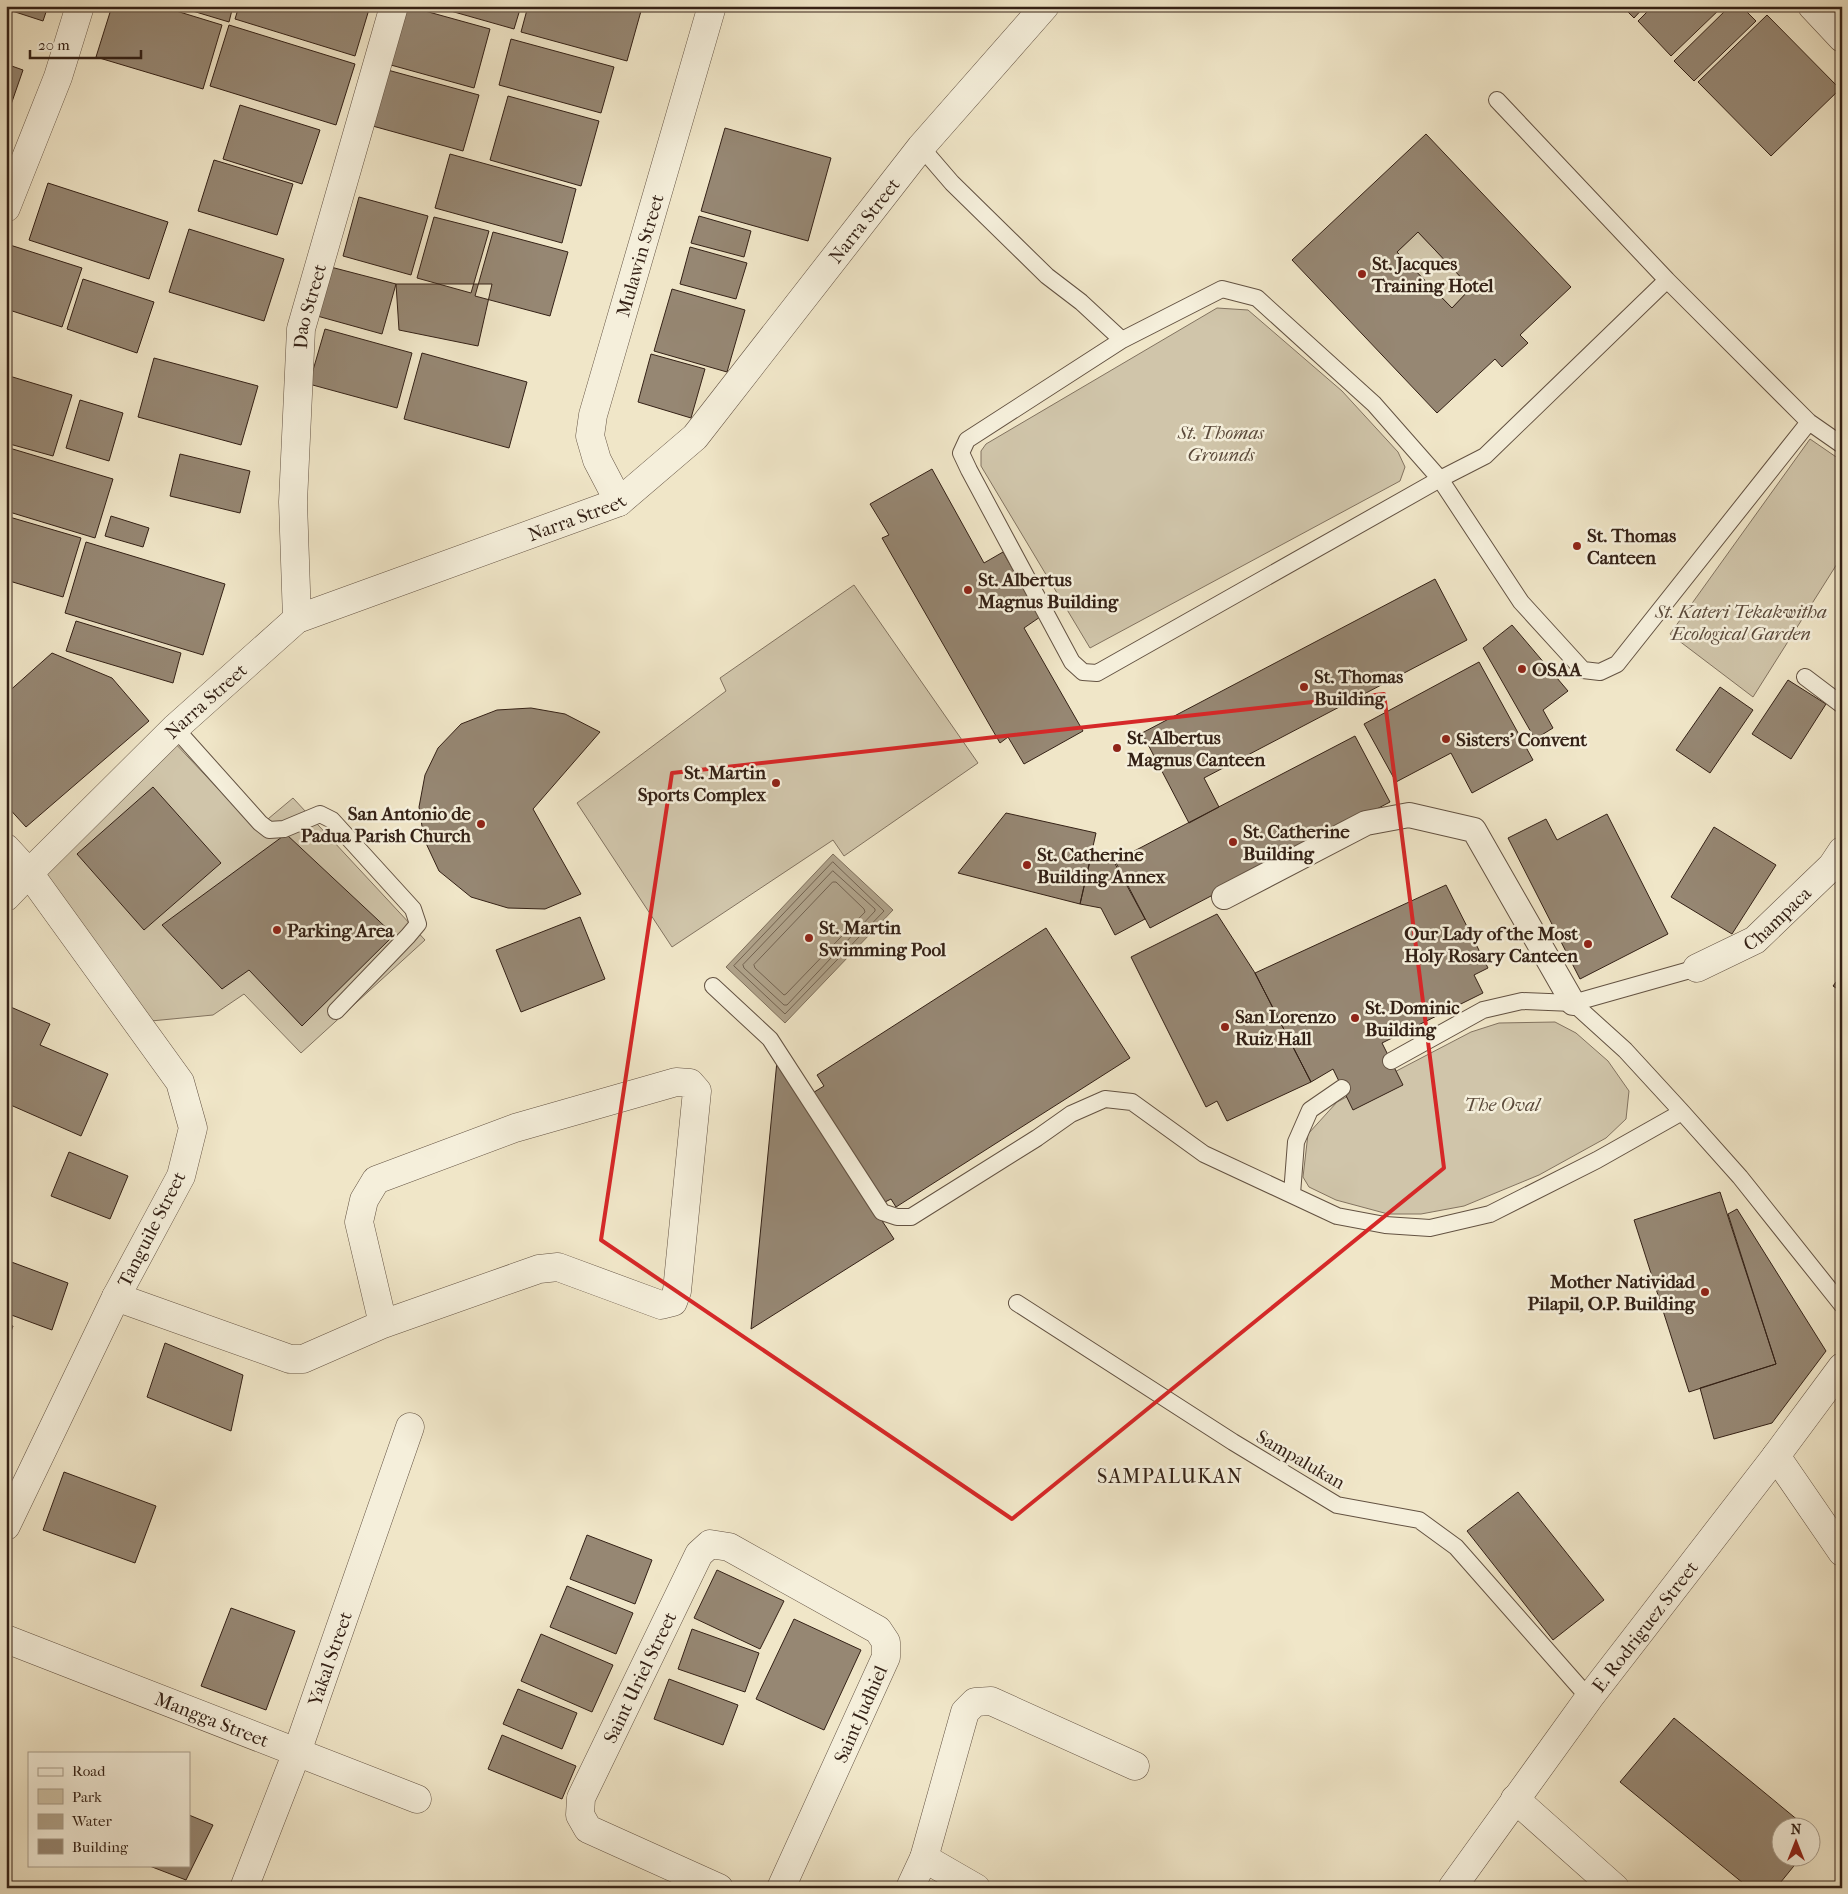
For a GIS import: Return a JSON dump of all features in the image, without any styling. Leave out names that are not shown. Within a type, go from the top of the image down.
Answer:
[{"type":"street","points":[[6,208],[58,77],[80,6]]},
{"type":"street","name":"Dao Street","points":[[297,619],[293,502],[301,329],[394,6]]},
{"type":"street","name":"Mulawin Street","points":[[619,502],[597,460],[590,436],[593,415],[712,6]]},
{"type":"street","name":"Narra Street","points":[[6,897],[29,872],[176,728],[297,619],[619,502],[695,437],[921,147],[1045,6]]},
{"type":"street","points":[[1812,6],[1842,38]]},
{"type":"street","points":[[1224,896],[1366,823],[1409,815],[1474,830],[1573,1004]]},
{"type":"street","name":"Tanguile Street","points":[[6,848],[29,872],[180,1082],[193,1128],[182,1176],[116,1297],[6,1526]]},
{"type":"street","name":"Champaca","points":[[1697,968],[1755,940],[1839,863]]},
{"type":"street","points":[[116,1297],[290,1359],[303,1359],[383,1324],[540,1269],[558,1267],[661,1305],[673,1302],[677,1290],[698,1091],[690,1083],[676,1082],[516,1128],[376,1180],[364,1200],[359,1222],[383,1324]]},
{"type":"street","name":"E. Rodriguez Street","points":[[1452,1888],[1589,1698],[1776,1456],[1842,1367]]},
{"type":"street","name":"Yakal Street","points":[[244,1888],[297,1752],[410,1427]]},
{"type":"street","points":[[1776,1456],[1842,1552]]},
{"type":"street","name":"Saint Uriel Street","points":[[710,1544],[699,1554],[581,1798],[580,1815],[588,1829],[719,1888]]},
{"type":"street","name":"Saint Judhiel","points":[[710,1544],[729,1547],[861,1620],[878,1630],[886,1642],[886,1657],[781,1888]]},
{"type":"street","name":"Mangga Street","points":[[6,1640],[417,1799]]},
{"type":"street","points":[[910,1888],[924,1858],[965,1712],[975,1702],[991,1701],[1135,1766]]},
{"type":"street","points":[[1515,1799],[1615,1888]]},
{"type":"street","points":[[924,1858],[976,1888]]},
{"type":"lane","points":[[1497,100],[1667,280],[1809,422],[1842,445]]},
{"type":"lane","points":[[921,147],[952,183],[1047,276],[1081,302],[1122,340]]},
{"type":"lane","points":[[1667,280],[1485,456],[1440,479],[1097,673],[1083,672],[1072,662],[969,470],[962,453],[967,440],[1122,340],[1222,289],[1257,298],[1374,404],[1440,479],[1521,602],[1583,670],[1600,672],[1617,664],[1809,422]]},
{"type":"lane","points":[[1805,677],[1842,705]]},
{"type":"lane","points":[[176,728],[260,823],[270,830],[284,829],[320,814],[332,820],[413,909],[418,924],[336,1011]]},
{"type":"lane","points":[[1391,1061],[1483,1010],[1522,1001],[1573,1004],[1697,968]]},
{"type":"lane","points":[[713,986],[770,1038],[882,1212],[897,1217],[911,1217],[1037,1138],[1071,1114],[1104,1099],[1132,1102],[1204,1154],[1337,1216],[1385,1225],[1430,1228],[1490,1214],[1597,1160],[1682,1112]]},
{"type":"lane","points":[[1573,1004],[1625,1050],[1682,1112],[1740,1177],[1842,1305]]},
{"type":"lane","points":[[1292,1194],[1296,1142],[1310,1110],[1342,1088]]},
{"type":"lane","name":"Sampalukan","points":[[1017,1303],[1233,1442],[1337,1505],[1419,1520],[1456,1547],[1589,1698]]},
{"type":"highlighted area","points":[[1384,694],[1444,1168],[1012,1519],[601,1240],[672,773]]},
{"type":"green space","points":[[1418,232],[1471,288],[1452,308],[1397,252]]},
{"type":"green space","name":"St. Thomas Grounds","points":[[1217,308],[1248,310],[1342,391],[1398,452],[1405,467],[1400,481],[1090,648],[981,466],[981,451],[986,444]]},
{"type":"green space","name":"St. Kateri Tekakwitha Ecological Garden","points":[[1810,439],[1842,461],[1842,556],[1753,697],[1670,634]]},
{"type":"green space","name":"St. Martin Sports Complex","points":[[854,585],[978,763],[844,856],[833,840],[672,947],[577,803],[726,691],[720,678]]},
{"type":"green space","points":[[172,740],[256,829],[293,798],[425,940],[301,1053],[244,994],[213,1015],[151,1021],[38,864]]},
{"type":"green space","name":"The Oval","points":[[1555,1022],[1576,1033],[1608,1061],[1629,1091],[1626,1119],[1606,1138],[1539,1175],[1464,1206],[1421,1214],[1388,1214],[1336,1200],[1309,1187],[1303,1177],[1308,1134],[1337,1102],[1471,1032],[1499,1023]]},
{"type":"water","name":"St. Martin Swimming Pool","points":[[833,854],[893,910],[785,1023],[726,967]]},
{"type":"building","points":[[6,6],[48,6],[43,21],[6,9]]},
{"type":"building","points":[[112,6],[160,6],[222,25],[203,89],[96,57]]},
{"type":"building","points":[[176,6],[233,6],[229,22]]},
{"type":"building","points":[[239,6],[370,6],[355,56],[235,19]]},
{"type":"building","points":[[407,6],[490,29],[474,88],[380,62]]},
{"type":"building","points":[[433,6],[521,6],[514,29]]},
{"type":"building","points":[[528,6],[625,6],[641,11],[627,61],[521,32]]},
{"type":"building","points":[[1622,6],[1645,6],[1634,18]]},
{"type":"building","points":[[1653,6],[1723,6],[1671,56],[1638,21]]},
{"type":"building","points":[[1730,6],[1741,6],[1756,21],[1694,81],[1674,61]]},
{"type":"building","points":[[1767,15],[1840,89],[1771,156],[1698,82]]},
{"type":"building","points":[[229,25],[355,64],[336,125],[210,86]]},
{"type":"building","points":[[511,39],[614,67],[601,113],[499,85]]},
{"type":"building","points":[[6,64],[23,70],[6,119]]},
{"type":"building","points":[[384,69],[479,95],[463,151],[369,125]]},
{"type":"building","points":[[508,96],[599,121],[581,186],[490,160]]},
{"type":"building","points":[[240,105],[320,130],[302,184],[223,159]]},
{"type":"building","points":[[725,128],[831,158],[808,241],[701,211]]},
{"type":"building","name":"St. Jacques Training Hotel","points":[[1426,134],[1571,287],[1520,335],[1528,343],[1502,367],[1495,359],[1437,413],[1292,260]],"holes":[[[1418,232],[1471,288],[1452,308],[1397,252]]]},
{"type":"building","points":[[450,154],[576,189],[562,243],[435,208]]},
{"type":"building","points":[[214,160],[293,184],[277,235],[198,211]]},
{"type":"building","points":[[48,183],[168,222],[149,279],[29,240]]},
{"type":"building","points":[[359,197],[428,216],[411,275],[343,256]]},
{"type":"building","points":[[699,216],[751,231],[744,257],[691,243]]},
{"type":"building","points":[[434,217],[489,231],[471,293],[417,278]]},
{"type":"building","points":[[189,229],[284,259],[264,321],[169,292]]},
{"type":"building","points":[[493,232],[568,252],[550,316],[475,296]]},
{"type":"building","points":[[10,245],[82,268],[62,327],[6,309],[6,256]]},
{"type":"building","points":[[690,247],[747,263],[736,299],[680,284]]},
{"type":"building","points":[[323,265],[396,284],[382,334],[310,314]]},
{"type":"building","points":[[83,279],[154,302],[137,353],[67,329]]},
{"type":"building","points":[[396,284],[492,284],[478,346],[399,330]]},
{"type":"building","points":[[672,289],[745,310],[727,372],[654,351]]},
{"type":"building","points":[[325,329],[412,353],[397,408],[309,384]]},
{"type":"building","points":[[422,353],[527,382],[509,448],[404,419]]},
{"type":"building","points":[[651,354],[705,369],[691,418],[638,402]]},
{"type":"building","points":[[154,358],[258,386],[241,445],[138,417]]},
{"type":"building","points":[[6,375],[72,395],[53,456],[6,443]]},
{"type":"building","points":[[80,400],[123,413],[109,461],[66,448]]},
{"type":"building","points":[[6,447],[113,479],[95,538],[6,511]]},
{"type":"building","points":[[180,454],[250,471],[240,513],[170,496]]},
{"type":"building","name":"St. Albertus Magnus Building","points":[[932,469],[984,563],[1003,552],[1040,617],[1024,628],[1083,731],[1024,764],[1008,737],[1000,743],[882,538],[889,535],[870,504]]},
{"type":"building","points":[[6,516],[81,538],[63,597],[6,580]]},
{"type":"building","points":[[111,516],[149,528],[143,547],[105,536]]},
{"type":"building","points":[[86,542],[225,584],[203,655],[65,613]]},
{"type":"building","name":"St. Thomas Building","points":[[1435,579],[1467,640],[1204,778],[1219,807],[1189,823],[1142,733]]},
{"type":"building","points":[[76,621],[181,653],[173,683],[66,651]]},
{"type":"building","name":"OSAA","points":[[1512,625],[1568,691],[1543,710],[1553,728],[1535,739],[1483,648]]},
{"type":"building","points":[[52,653],[112,678],[149,721],[26,827],[6,805],[6,694]]},
{"type":"building","name":"Sisters' Convent","points":[[1479,662],[1533,760],[1472,793],[1451,753],[1396,782],[1364,724]]},
{"type":"building","points":[[1788,680],[1826,704],[1791,759],[1752,734]]},
{"type":"building","points":[[1720,687],[1753,710],[1710,773],[1676,750]]},
{"type":"building","name":"San Antonio de Padua Parish Church","points":[[531,708],[565,714],[600,732],[533,809],[581,894],[545,909],[508,908],[471,897],[439,871],[424,839],[419,807],[425,775],[438,748],[461,724],[497,710]]},
{"type":"building","name":"St. Catherine Building","points":[[1355,736],[1390,802],[1150,928],[1115,861]]},
{"type":"building","points":[[153,787],[221,863],[144,930],[77,854]]},
{"type":"building","name":"St. Catherine Building Annex","points":[[1006,813],[1096,833],[1080,904],[958,873]]},
{"type":"building","points":[[1607,814],[1668,934],[1580,979],[1508,838],[1546,819],[1557,840]]},
{"type":"building","points":[[1714,827],[1776,865],[1732,934],[1671,897]]},
{"type":"building","name":"Parking Area","points":[[286,834],[394,935],[302,1026],[249,970],[222,989],[162,925]]},
{"type":"building","points":[[1091,857],[1113,860],[1145,919],[1115,935],[1101,908],[1080,904]]},
{"type":"building","name":"St. Dominic Building","points":[[1446,885],[1488,968],[1474,975],[1483,993],[1382,1043],[1403,1085],[1353,1110],[1333,1069],[1311,1082],[1255,973]]},
{"type":"building","name":"San Lorenzo Ruiz Hall","points":[[1217,914],[1255,973],[1311,1082],[1227,1121],[1217,1101],[1206,1107],[1131,957]]},
{"type":"building","points":[[580,917],[605,979],[521,1012],[496,950]]},
{"type":"building","points":[[1046,928],[1130,1058],[896,1207],[891,1199],[881,1204],[811,1094],[824,1086],[817,1075]]},
{"type":"building","points":[[1842,974],[1842,992],[1833,986]]},
{"type":"building","points":[[6,1005],[50,1024],[40,1045],[108,1074],[81,1136],[6,1103]]},
{"type":"building","points":[[777,1061],[894,1239],[751,1329]]},
{"type":"building","points":[[69,1152],[128,1176],[110,1219],[51,1196]]},
{"type":"building","name":"Mother Natividad Pilapil, O.P. Building","points":[[1720,1192],[1776,1364],[1689,1392],[1634,1220]]},
{"type":"building","points":[[1737,1209],[1826,1351],[1772,1423],[1714,1439],[1700,1388],[1776,1364],[1728,1214]]},
{"type":"building","points":[[6,1260],[68,1283],[52,1330],[6,1313]]},
{"type":"building","points":[[6,1324],[13,1326],[6,1345]]},
{"type":"building","points":[[165,1343],[243,1375],[231,1431],[147,1397]]},
{"type":"building","points":[[64,1472],[156,1506],[135,1563],[43,1530]]},
{"type":"building","points":[[1518,1492],[1604,1600],[1553,1640],[1467,1531]]},
{"type":"building","points":[[587,1535],[652,1560],[635,1604],[570,1579]]},
{"type":"building","points":[[717,1570],[784,1601],[760,1649],[694,1618]]},
{"type":"building","points":[[567,1586],[633,1613],[616,1654],[550,1627]]},
{"type":"building","points":[[231,1608],[295,1631],[266,1710],[201,1686]]},
{"type":"building","points":[[794,1619],[861,1650],[824,1730],[756,1699]]},
{"type":"building","points":[[692,1629],[759,1653],[745,1692],[678,1669]]},
{"type":"building","points":[[541,1634],[613,1665],[592,1712],[521,1681]]},
{"type":"building","points":[[669,1679],[738,1705],[723,1745],[654,1719]]},
{"type":"building","points":[[518,1689],[577,1713],[562,1749],[503,1724]]},
{"type":"building","points":[[1674,1718],[1793,1816],[1770,1816],[1770,1866],[1794,1866],[1776,1888],[1749,1888],[1620,1782]]},
{"type":"building","points":[[502,1735],[576,1766],[562,1799],[488,1769]]},
{"type":"building","points":[[190,1815],[213,1825],[186,1880],[150,1866],[190,1866]]},
{"type":"building","points":[[608,1882],[621,1888],[606,1888]]},
{"type":"place","name":"St. Jacques Training Hotel","points":[[1362,274]]},
{"type":"place","name":"St. Thomas Canteen","points":[[1577,546]]},
{"type":"place","name":"St. Albertus Magnus Building","points":[[968,590]]},
{"type":"place","name":"OSAA","points":[[1522,669]]},
{"type":"place","name":"St. Thomas Building","points":[[1304,687]]},
{"type":"place","name":"Sisters' Convent","points":[[1446,739]]},
{"type":"place","name":"St. Albertus Magnus Canteen","points":[[1117,748]]},
{"type":"place","name":"St. Martin Sports Complex","points":[[776,783]]},
{"type":"place","name":"San Antonio de Padua Parish Church","points":[[481,824]]},
{"type":"place","name":"St. Catherine Building","points":[[1233,842]]},
{"type":"place","name":"St. Catherine Building Annex","points":[[1027,865]]},
{"type":"place","name":"Parking Area","points":[[277,930]]},
{"type":"place","name":"St. Martin Swimming Pool","points":[[809,938]]},
{"type":"place","name":"Our Lady of the Most Holy Rosary Canteen","points":[[1588,944]]},
{"type":"place","name":"St. Dominic Building","points":[[1355,1018]]},
{"type":"place","name":"San Lorenzo Ruiz Hall","points":[[1225,1027]]},
{"type":"place","name":"Mother Natividad Pilapil, O.P. Building","points":[[1705,1292]]},
{"type":"district","name":"SAMPALUKAN","points":[[1170,1476]]}]
